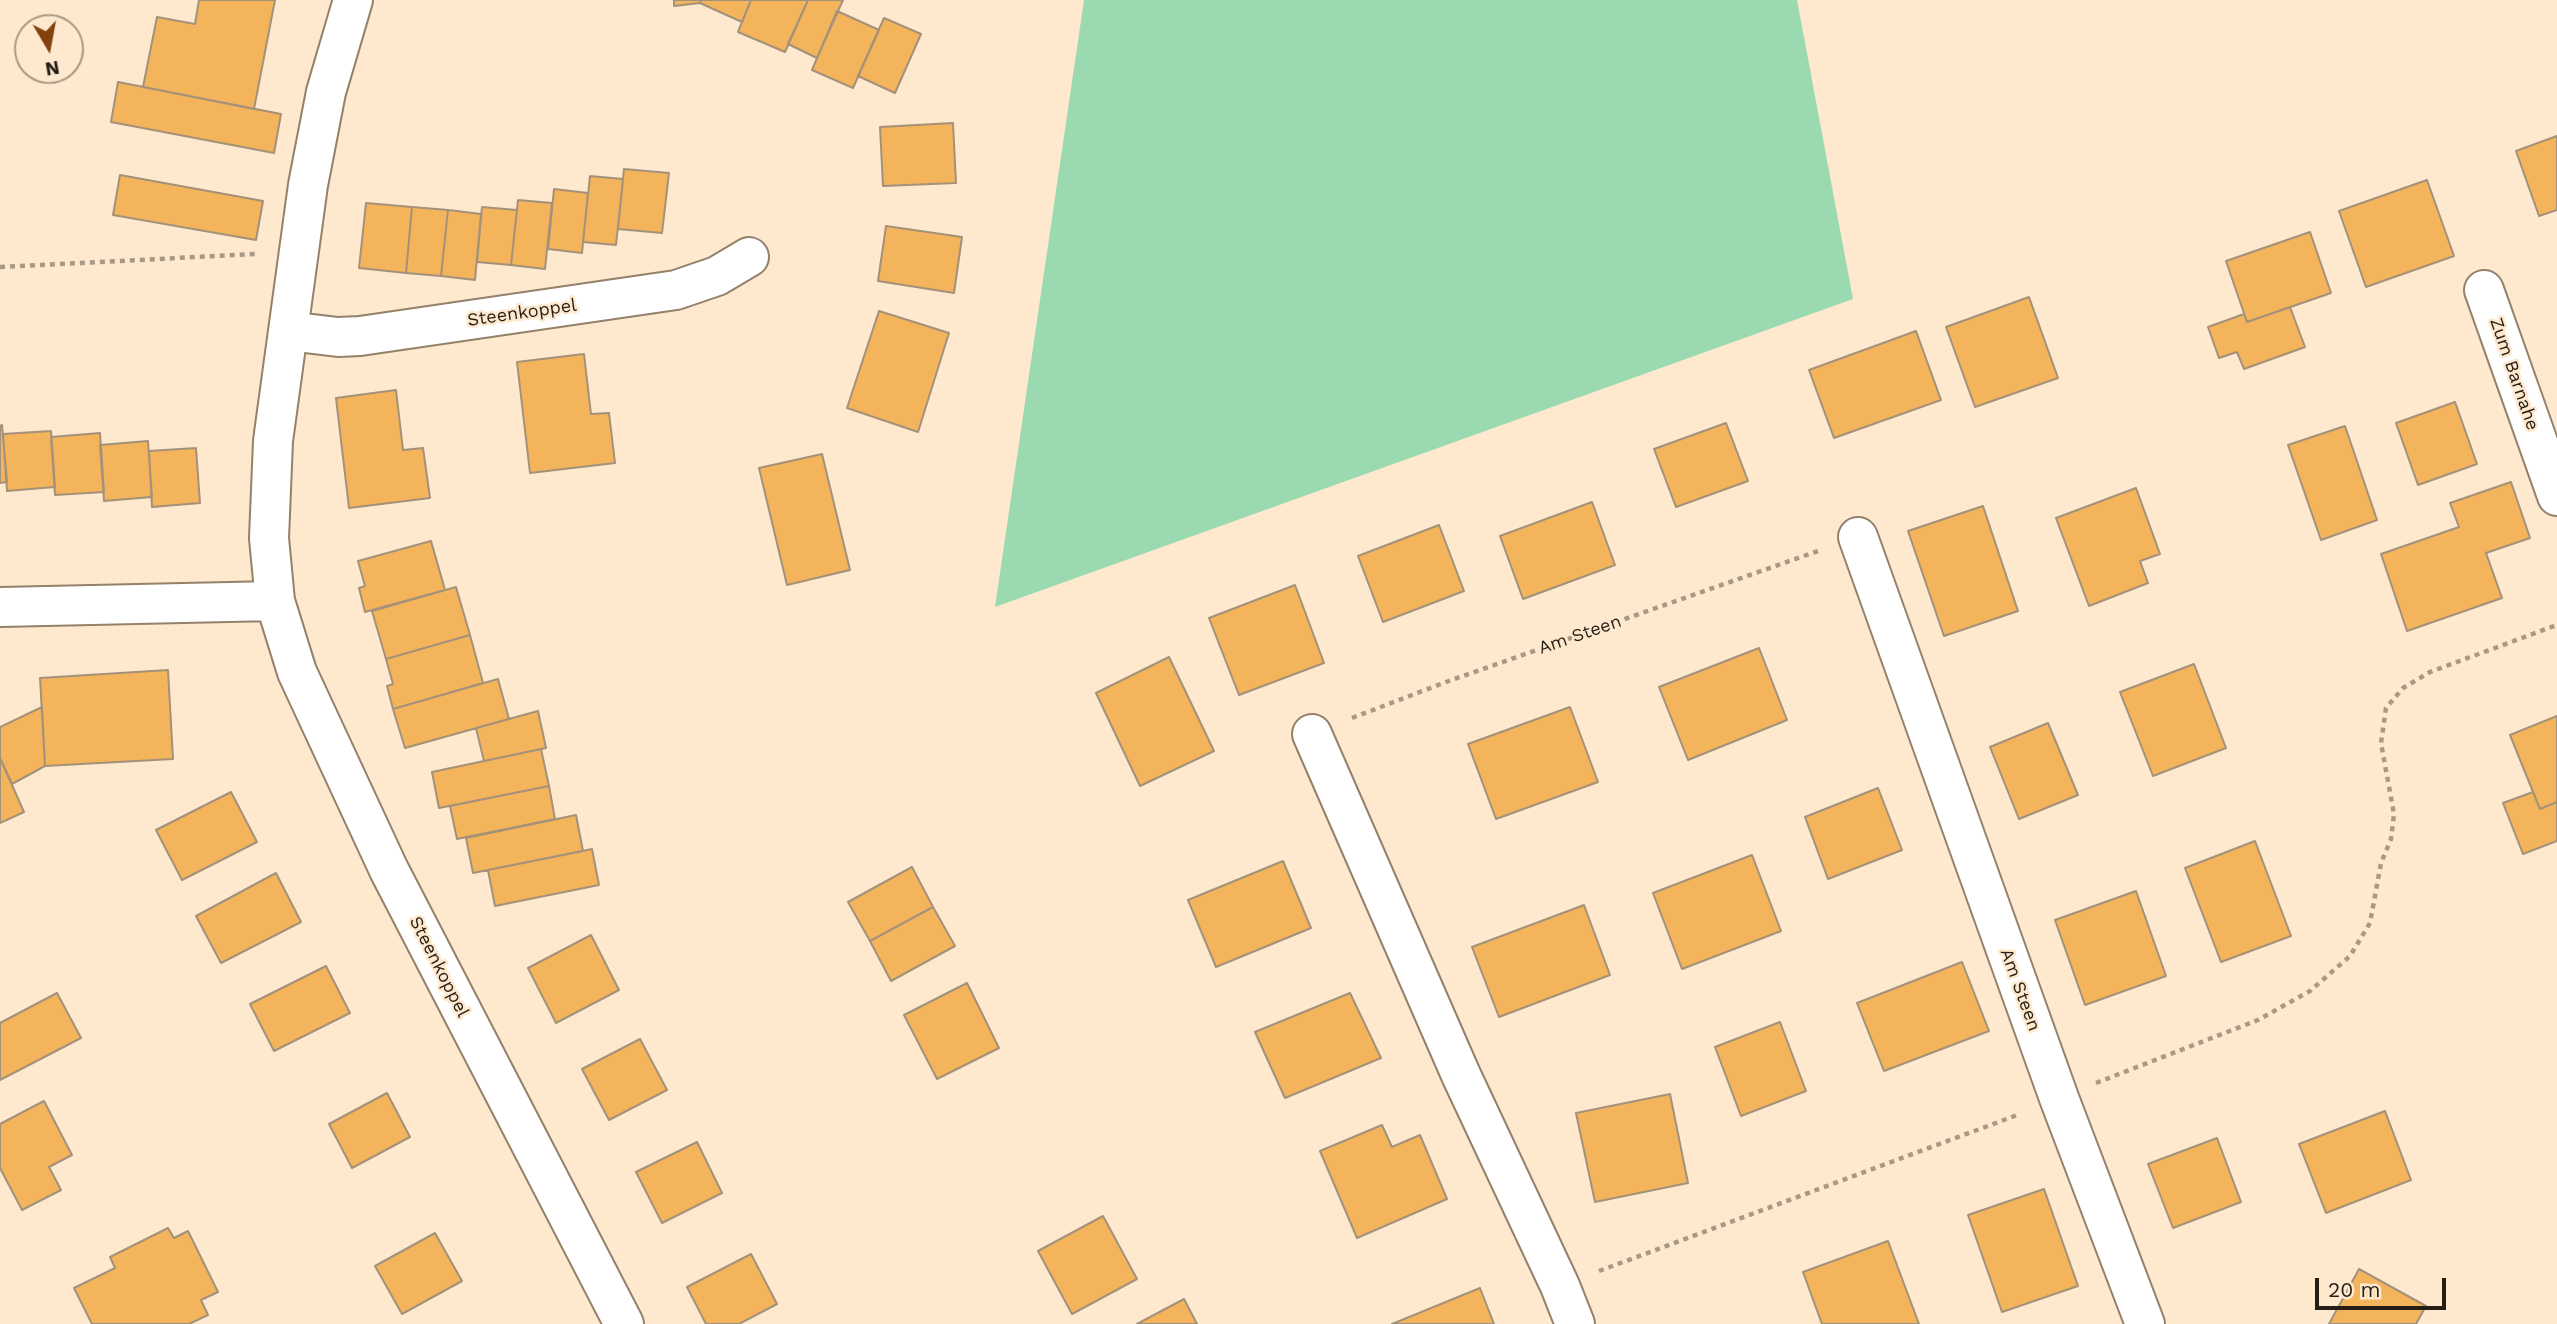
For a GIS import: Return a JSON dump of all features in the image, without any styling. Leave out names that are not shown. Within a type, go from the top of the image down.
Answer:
[{"type":"street","name":"Steenkoppel","points":[[353,0],[326,92],[308,185],[273,441],[269,538],[275,601],[297,672],[389,870],[624,1324]]},
{"type":"street","name":"Steenkoppel","points":[[288,331],[338,337],[360,336],[676,290],[717,276],[749,257]]},
{"type":"street","name":"Zum Barnahe","points":[[2484,290],[2557,496]]},
{"type":"street","name":"Am Steen","points":[[1858,537],[2059,1098],[2145,1324]]},
{"type":"street","points":[[0,607],[275,601]]},
{"type":"street","points":[[1312,734],[1461,1075],[1576,1324]]},
{"type":"path","points":[[0,267],[299,251]]},
{"type":"path","name":"Am Steen","points":[[1312,734],[1446,682],[1858,537]]},
{"type":"path","points":[[1560,1286],[2258,1020],[2310,991],[2350,957],[2370,923],[2381,863],[2391,839],[2394,814],[2381,743],[2386,708],[2403,688],[2430,672],[2557,625]]},
{"type":"green space","points":[[1084,0],[1797,0],[1853,299],[995,607]]},
{"type":"building","points":[[199,0],[275,0],[254,109],[143,87],[157,17],[195,24]]},
{"type":"building","points":[[674,0],[701,0],[700,3],[674,6]]},
{"type":"building","points":[[701,0],[751,0],[742,22],[700,3]]},
{"type":"building","points":[[751,0],[808,0],[785,52],[738,32]]},
{"type":"building","points":[[808,0],[843,0],[817,58],[788,44]]},
{"type":"building","points":[[837,11],[879,30],[853,88],[812,70]]},
{"type":"building","points":[[884,18],[921,34],[895,93],[858,76]]},
{"type":"building","points":[[118,82],[281,114],[274,153],[111,122]]},
{"type":"building","points":[[953,123],[956,183],[883,186],[880,127]]},
{"type":"building","points":[[2557,136],[2557,210],[2539,216],[2516,151]]},
{"type":"building","points":[[624,169],[669,173],[662,233],[618,229]]},
{"type":"building","points":[[120,175],[263,201],[256,240],[113,215]]},
{"type":"building","points":[[590,176],[623,179],[616,245],[583,242]]},
{"type":"building","points":[[2427,180],[2454,256],[2366,287],[2339,211]]},
{"type":"building","points":[[554,189],[588,193],[582,253],[548,249]]},
{"type":"building","points":[[518,200],[552,203],[545,269],[511,265]]},
{"type":"building","points":[[366,203],[412,207],[406,273],[359,268]]},
{"type":"building","points":[[412,207],[448,210],[441,276],[406,273]]},
{"type":"building","points":[[482,207],[517,210],[511,265],[477,262]]},
{"type":"building","points":[[448,210],[481,214],[475,280],[441,276]]},
{"type":"building","points":[[886,226],[962,237],[954,293],[878,281]]},
{"type":"building","points":[[2310,232],[2331,293],[2247,322],[2226,261]]},
{"type":"building","points":[[2029,297],[2058,378],[1975,407],[1946,327]]},
{"type":"building","points":[[2290,307],[2305,347],[2244,369],[2237,352],[2219,358],[2208,327],[2244,314],[2247,322]]},
{"type":"building","points":[[879,311],[949,333],[918,432],[847,408]]},
{"type":"building","points":[[1916,331],[1941,400],[1834,438],[1809,370]]},
{"type":"building","points":[[584,354],[591,414],[609,413],[615,463],[530,473],[517,362]]},
{"type":"building","points":[[396,390],[403,450],[423,448],[430,498],[349,508],[336,398]]},
{"type":"building","points":[[2455,402],[2477,464],[2418,485],[2396,423]]},
{"type":"building","points":[[1726,423],[1748,481],[1676,507],[1654,449]]},
{"type":"building","points":[[2,425],[7,482],[0,483],[0,426]]},
{"type":"building","points":[[2345,426],[2377,520],[2321,540],[2288,445]]},
{"type":"building","points":[[51,431],[55,487],[7,491],[3,434]]},
{"type":"building","points":[[100,433],[104,492],[55,495],[51,437]]},
{"type":"building","points":[[148,441],[152,497],[104,501],[100,445]]},
{"type":"building","points":[[196,448],[200,503],[152,507],[149,451]]},
{"type":"building","points":[[822,454],[850,570],[787,585],[759,468]]},
{"type":"building","points":[[2511,482],[2530,538],[2486,553],[2502,598],[2407,631],[2381,554],[2459,527],[2450,503]]},
{"type":"building","points":[[2136,488],[2160,554],[2140,561],[2148,583],[2089,606],[2056,518]]},
{"type":"building","points":[[1592,502],[1615,565],[1523,599],[1500,536]]},
{"type":"building","points":[[1983,506],[2018,611],[1944,636],[1908,531]]},
{"type":"building","points":[[1439,525],[1464,591],[1383,622],[1358,556]]},
{"type":"building","points":[[431,541],[445,590],[365,612],[359,588],[365,586],[358,561]]},
{"type":"building","points":[[1295,585],[1324,663],[1239,695],[1209,618]]},
{"type":"building","points":[[456,587],[470,635],[386,659],[372,611]]},
{"type":"building","points":[[470,635],[483,683],[393,709],[387,686],[393,684],[386,659]]},
{"type":"building","points":[[1759,648],[1787,720],[1688,760],[1659,687]]},
{"type":"building","points":[[1169,657],[1214,751],[1140,786],[1096,693]]},
{"type":"building","points":[[2194,664],[2226,748],[2153,776],[2120,692]]},
{"type":"building","points":[[168,670],[173,759],[45,766],[40,678]]},
{"type":"building","points":[[498,679],[509,719],[405,748],[393,709]]},
{"type":"building","points":[[42,707],[45,766],[12,784],[0,758],[0,727]]},
{"type":"building","points":[[1570,707],[1598,782],[1496,819],[1468,744]]},
{"type":"building","points":[[538,711],[546,748],[484,761],[476,728]]},
{"type":"building","points":[[2557,716],[2557,802],[2540,809],[2510,735]]},
{"type":"building","points":[[2048,723],[2078,795],[2019,819],[1990,747]]},
{"type":"building","points":[[541,749],[549,786],[439,808],[432,772]]},
{"type":"building","points":[[0,758],[24,812],[0,823]]},
{"type":"building","points":[[549,786],[555,819],[457,839],[450,806]]},
{"type":"building","points":[[1878,788],[1902,850],[1828,879],[1805,817]]},
{"type":"building","points":[[231,792],[257,842],[182,880],[156,830]]},
{"type":"building","points":[[2533,792],[2540,809],[2557,802],[2557,841],[2523,854],[2503,803]]},
{"type":"building","points":[[576,815],[583,851],[473,873],[466,838]]},
{"type":"building","points":[[2255,841],[2291,936],[2221,962],[2185,868]]},
{"type":"building","points":[[592,849],[599,885],[495,906],[488,870]]},
{"type":"building","points":[[1752,855],[1781,931],[1682,969],[1653,893]]},
{"type":"building","points":[[1283,861],[1311,928],[1216,967],[1188,900]]},
{"type":"building","points":[[912,867],[933,907],[870,941],[848,902]]},
{"type":"building","points":[[276,873],[301,922],[221,963],[196,916]]},
{"type":"building","points":[[2136,891],[2166,976],[2085,1005],[2055,920]]},
{"type":"building","points":[[1584,905],[1610,975],[1499,1017],[1472,947]]},
{"type":"building","points":[[933,907],[955,946],[891,981],[870,941]]},
{"type":"building","points":[[591,935],[619,990],[556,1023],[528,968]]},
{"type":"building","points":[[1962,962],[1989,1031],[1884,1071],[1857,1003]]},
{"type":"building","points":[[326,966],[350,1013],[274,1051],[250,1004]]},
{"type":"building","points":[[967,983],[999,1048],[937,1079],[904,1015]]},
{"type":"building","points":[[57,993],[81,1038],[0,1080],[0,1023]]},
{"type":"building","points":[[1350,993],[1381,1058],[1285,1098],[1255,1032]]},
{"type":"building","points":[[1780,1022],[1806,1091],[1741,1116],[1715,1047]]},
{"type":"building","points":[[640,1039],[667,1090],[609,1120],[582,1069]]},
{"type":"building","points":[[387,1093],[410,1137],[352,1168],[329,1124]]},
{"type":"building","points":[[1670,1094],[1688,1183],[1595,1202],[1576,1113]]},
{"type":"building","points":[[44,1101],[72,1155],[49,1167],[61,1190],[22,1210],[0,1168],[0,1124]]},
{"type":"building","points":[[2385,1111],[2411,1180],[2326,1213],[2299,1144]]},
{"type":"building","points":[[1382,1125],[1392,1147],[1420,1135],[1447,1199],[1357,1238],[1320,1151]]},
{"type":"building","points":[[2217,1138],[2241,1202],[2173,1228],[2148,1164]]},
{"type":"building","points":[[697,1142],[722,1193],[662,1223],[636,1172]]},
{"type":"building","points":[[2044,1189],[2078,1286],[2002,1312],[1968,1215]]},
{"type":"building","points":[[1103,1216],[1137,1279],[1072,1314],[1038,1251]]},
{"type":"building","points":[[168,1228],[174,1238],[188,1231],[218,1292],[201,1300],[208,1315],[189,1324],[92,1324],[74,1288],[115,1268],[110,1257]]},
{"type":"building","points":[[435,1233],[462,1281],[402,1314],[375,1266]]},
{"type":"building","points":[[1888,1241],[1919,1324],[1822,1324],[1803,1272]]},
{"type":"building","points":[[751,1254],[777,1304],[739,1324],[706,1324],[687,1287]]},
{"type":"building","points":[[2359,1269],[2426,1306],[2416,1324],[2329,1324]]},
{"type":"building","points":[[1480,1288],[1494,1324],[1392,1324]]},
{"type":"building","points":[[1184,1299],[1197,1324],[1137,1324]]}]
